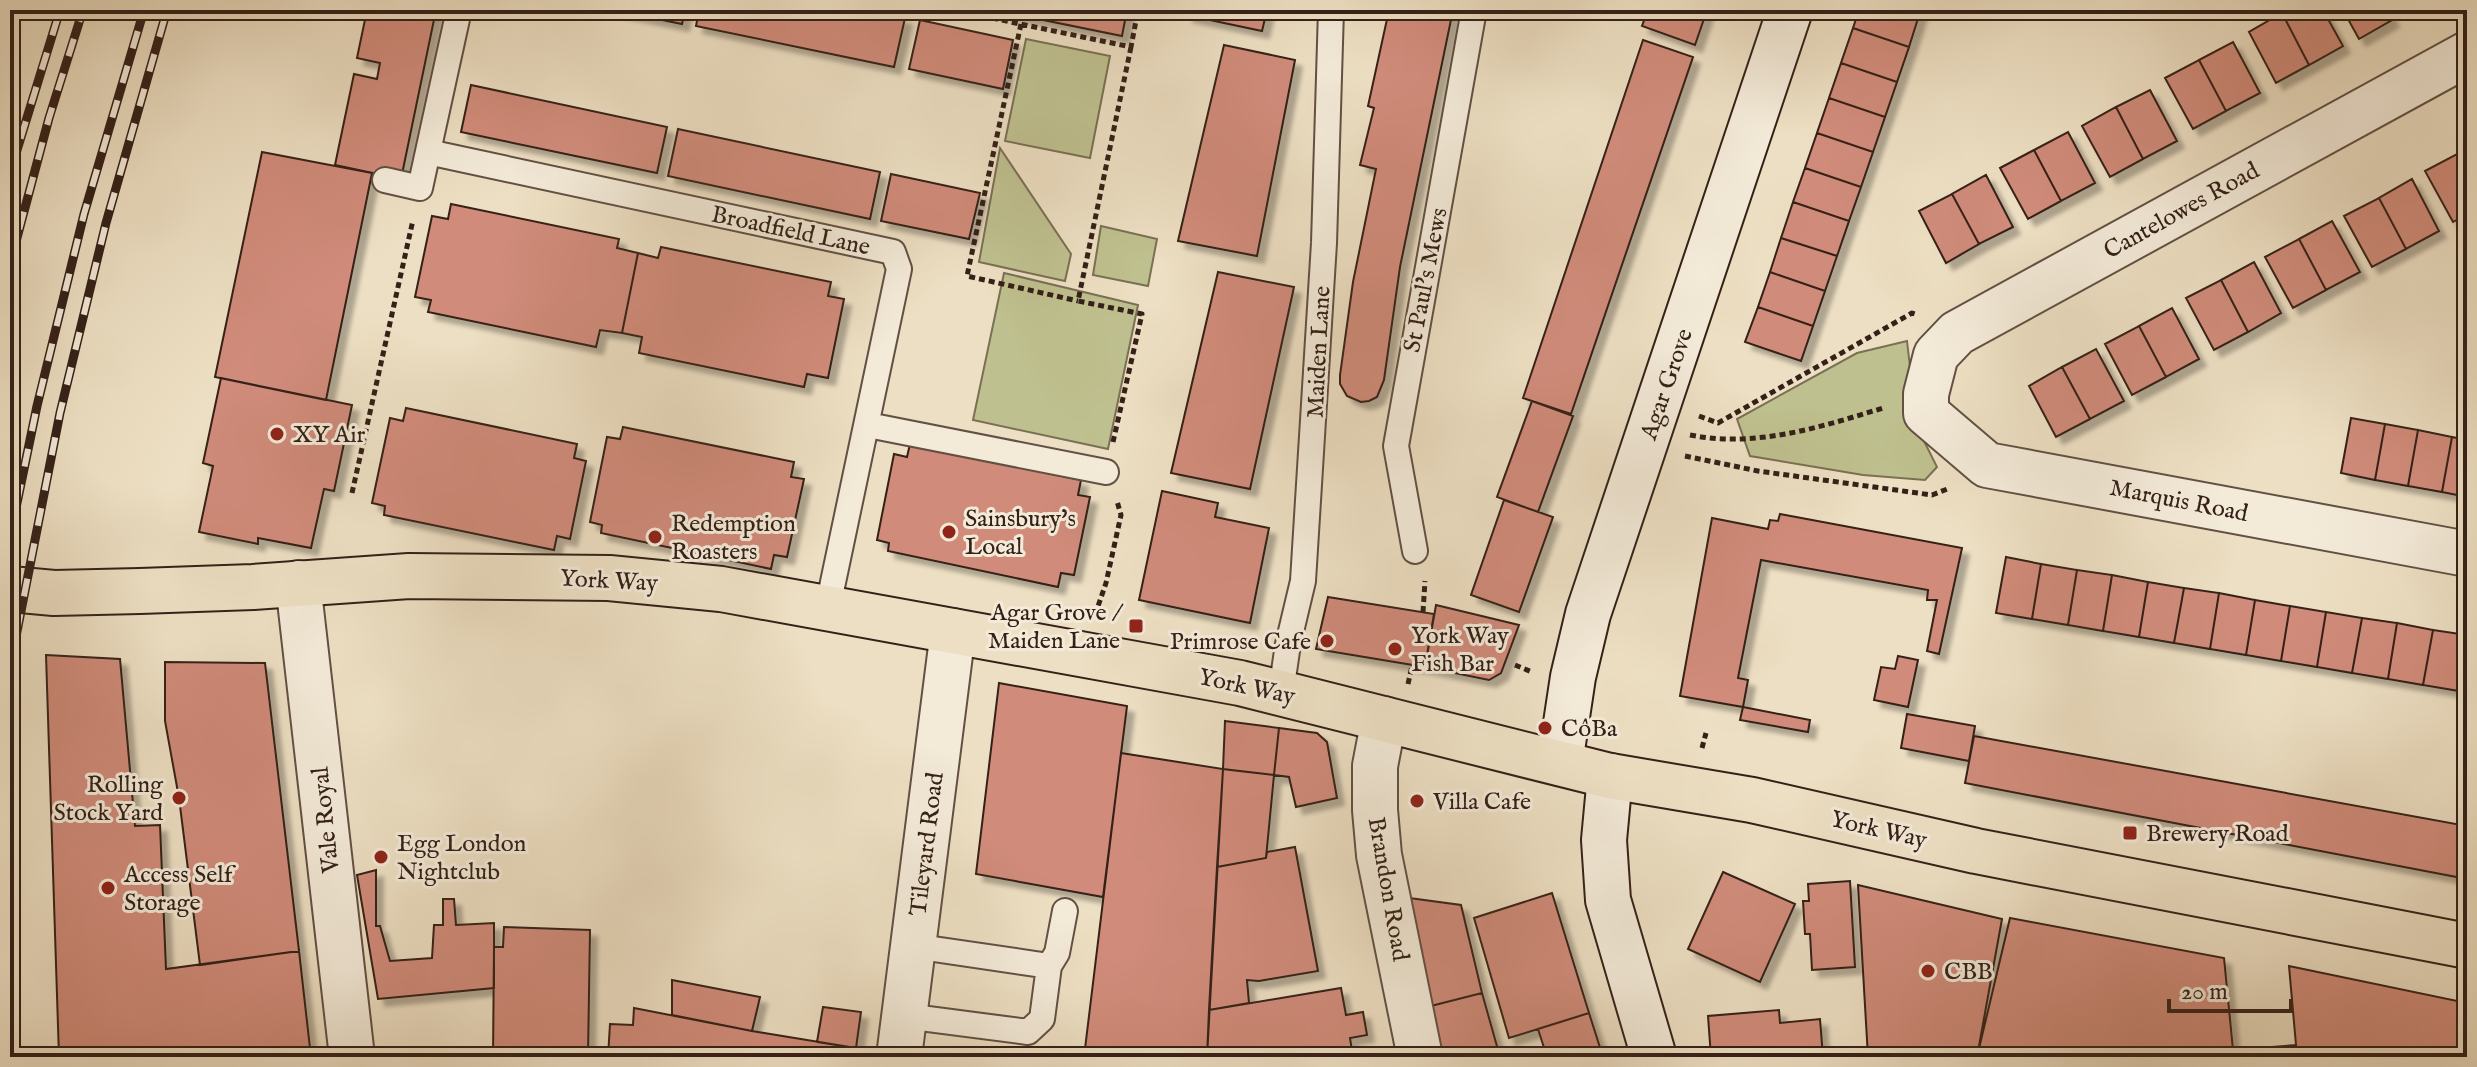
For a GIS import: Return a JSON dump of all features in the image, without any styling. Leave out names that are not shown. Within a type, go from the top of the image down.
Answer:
[{"type":"main road","name":"York Way","points":[[10,589],[92,593],[409,576],[609,578],[721,589],[828,606],[1281,692],[1610,776],[1752,800],[1976,851],[2467,946]]},
{"type":"street","name":"Agar Grove","points":[[1560,763],[1573,677],[1588,614],[1790,10]]},
{"type":"street","name":"Cantelowes Road","points":[[1926,394],[1936,355],[1957,333],[2467,54]]},
{"type":"street","name":"Marquis Road","points":[[1926,394],[1926,413],[1987,465],[2467,554]]},
{"type":"street","name":"Vale Royal","points":[[298,583],[352,1057]]},
{"type":"street","name":"Tileyard Road","points":[[902,1036],[953,631]]},
{"type":"street","name":"Brandon Road","points":[[1384,719],[1375,766],[1379,855],[1420,1057]]},
{"type":"street","points":[[1610,776],[1604,840],[1608,900],[1654,1057]]},
{"type":"lane","points":[[385,180],[420,188],[459,10]]},
{"type":"lane","name":"Maiden Lane","points":[[1281,692],[1288,644],[1303,581],[1315,419],[1331,10]]},
{"type":"lane","name":"St Paul's Mews","points":[[1415,551],[1396,446],[1474,10]]},
{"type":"lane","name":"Broadfield Lane","points":[[428,152],[893,252],[899,269],[828,606]]},
{"type":"lane","points":[[868,425],[1106,472]]},
{"type":"lane","points":[[902,1036],[1028,1032],[1042,1019],[1049,966],[1057,953],[1065,911]]},
{"type":"lane","points":[[913,946],[1049,966]]},
{"type":"path","points":[[953,10],[1131,47]]},
{"type":"path","points":[[1078,301],[1138,10]]},
{"type":"path","points":[[1021,24],[967,276],[1142,314],[1106,472],[1121,515],[1106,583],[1093,620]]},
{"type":"path","points":[[352,493],[420,188]]},
{"type":"path","points":[[1698,416],[1718,423],[1912,313],[1957,333]]},
{"type":"path","points":[[1683,433],[1723,441],[1793,434],[1926,394]]},
{"type":"path","points":[[1684,456],[1758,471],[1932,495],[2003,468]]},
{"type":"path","points":[[1515,665],[1537,674]]},
{"type":"path","points":[[1702,748],[1706,733]]},
{"type":"green space","points":[[1026,39],[1110,56],[1090,158],[1005,141]]},
{"type":"green space","points":[[1000,148],[1071,254],[1065,281],[979,262]]},
{"type":"green space","points":[[1101,226],[1157,239],[1148,286],[1093,275]]},
{"type":"green space","points":[[1004,273],[1138,305],[1108,449],[973,420]]},
{"type":"green space","points":[[1907,341],[1917,427],[1937,467],[1925,480],[1863,475],[1750,456],[1737,419],[1857,353]]},
{"type":"building","points":[[367,10],[436,10],[401,179],[335,165],[354,74],[377,79],[380,63],[357,58]]},
{"type":"building","points":[[613,10],[685,10],[682,24]]},
{"type":"building","points":[[699,10],[866,10],[905,18],[894,67],[696,26]]},
{"type":"building","points":[[994,10],[1127,10],[1122,36]]},
{"type":"building","points":[[1187,10],[1267,10],[1262,31],[1186,15]]},
{"type":"building","points":[[1389,10],[1453,10],[1400,267],[1384,380],[1377,397],[1361,402],[1347,396],[1340,384],[1340,375],[1353,282],[1376,169],[1360,165],[1374,108],[1368,106]]},
{"type":"building","points":[[1648,10],[1707,10],[1695,45],[1642,26]]},
{"type":"building","points":[[1859,10],[1920,12],[1909,47],[1853,28]]},
{"type":"building","points":[[2288,10],[2323,10],[2343,46],[2309,65],[2282,13]]},
{"type":"building","points":[[2343,10],[2387,10],[2392,20],[2359,39]]},
{"type":"building","points":[[2282,13],[2309,65],[2276,83],[2249,32]]},
{"type":"building","points":[[920,20],[1013,40],[1003,89],[909,69]]},
{"type":"building","points":[[1853,28],[1909,47],[1897,82],[1841,63]]},
{"type":"building","points":[[1643,40],[1693,57],[1571,414],[1523,398]]},
{"type":"building","points":[[2233,42],[2260,93],[2226,111],[2199,60]]},
{"type":"building","points":[[1224,45],[1295,60],[1257,256],[1178,241]]},
{"type":"building","points":[[2199,60],[2226,111],[2193,129],[2165,78]]},
{"type":"building","points":[[1841,63],[1897,82],[1885,117],[1829,98]]},
{"type":"building","points":[[471,85],[667,127],[657,173],[461,132]]},
{"type":"building","points":[[2150,90],[2177,141],[2143,159],[2116,107]]},
{"type":"building","points":[[1829,98],[1885,117],[1873,152],[1817,133]]},
{"type":"building","points":[[2116,107],[2143,159],[2110,177],[2082,126]]},
{"type":"building","points":[[678,129],[880,172],[870,219],[668,176]]},
{"type":"building","points":[[2068,132],[2095,183],[2061,201],[2034,150]]},
{"type":"building","points":[[1817,133],[1873,152],[1861,187],[1805,168]]},
{"type":"building","points":[[2034,150],[2061,201],[2028,219],[2000,168]]},
{"type":"building","points":[[262,152],[372,173],[326,400],[215,377]]},
{"type":"building","points":[[2459,153],[2467,167],[2467,214],[2453,222],[2425,171]]},
{"type":"building","points":[[1805,168],[1861,187],[1849,221],[1793,202]]},
{"type":"building","points":[[891,174],[980,193],[969,239],[881,221]]},
{"type":"building","points":[[1986,175],[2013,227],[1979,244],[1952,194]]},
{"type":"building","points":[[2412,179],[2439,231],[2406,249],[2379,198]]},
{"type":"building","points":[[1952,194],[1979,244],[1946,263],[1919,211]]},
{"type":"building","points":[[2379,198],[2406,249],[2372,267],[2344,216]]},
{"type":"building","points":[[1793,202],[1849,221],[1837,256],[1781,238]]},
{"type":"building","points":[[451,204],[619,239],[617,248],[638,253],[622,333],[600,330],[596,347],[428,312],[431,300],[415,297],[432,216],[448,219]]},
{"type":"building","points":[[2332,221],[2360,272],[2326,290],[2299,239]]},
{"type":"building","points":[[1781,238],[1837,256],[1825,291],[1770,272]]},
{"type":"building","points":[[2299,239],[2326,290],[2293,308],[2265,257]]},
{"type":"building","points":[[661,247],[831,282],[828,296],[844,299],[828,378],[807,374],[804,387],[639,353],[642,337],[622,333],[638,253],[658,258]]},
{"type":"building","points":[[2254,262],[2281,313],[2248,332],[2221,280]]},
{"type":"building","points":[[1218,272],[1294,287],[1250,489],[1171,473]]},
{"type":"building","points":[[1770,272],[1825,291],[1813,326],[1758,307]]},
{"type":"building","points":[[2221,280],[2248,332],[2214,350],[2186,298]]},
{"type":"building","points":[[1758,307],[1813,326],[1801,361],[1745,342]]},
{"type":"building","points":[[2172,308],[2199,359],[2166,377],[2139,326]]},
{"type":"building","points":[[2139,326],[2166,377],[2132,395],[2105,344]]},
{"type":"building","points":[[2096,349],[2124,401],[2090,419],[2062,367]]},
{"type":"building","points":[[2062,367],[2090,419],[2056,437],[2029,386]]},
{"type":"building","name":"XY Air","points":[[221,378],[352,405],[334,491],[324,489],[311,548],[258,538],[258,544],[199,532],[213,466],[203,463]]},
{"type":"building","points":[[1532,401],[1573,416],[1538,512],[1497,497]]},
{"type":"building","points":[[406,408],[577,444],[574,458],[586,461],[570,539],[557,536],[554,550],[384,515],[385,506],[372,503],[390,418],[403,421]]},
{"type":"building","points":[[2351,418],[2385,424],[2375,480],[2341,473]]},
{"type":"building","points":[[2385,424],[2418,430],[2408,486],[2375,480]]},
{"type":"building","points":[[623,427],[794,462],[791,477],[804,479],[787,557],[774,555],[771,569],[601,533],[602,525],[590,522],[607,437],[620,439]]},
{"type":"building","points":[[2418,430],[2452,437],[2442,492],[2408,486]]},
{"type":"building","points":[[2452,437],[2467,440],[2467,497],[2442,492]]},
{"type":"building","points":[[910,444],[1081,480],[1078,495],[1090,497],[1074,575],[1061,573],[1058,587],[888,551],[889,543],[877,540],[894,454],[907,457]]},
{"type":"building","points":[[1162,491],[1218,503],[1215,517],[1269,528],[1250,623],[1139,600]]},
{"type":"building","points":[[1504,500],[1553,517],[1519,612],[1471,595]]},
{"type":"building","points":[[1780,514],[1962,548],[1939,654],[1927,651],[1937,600],[1927,600],[1928,590],[1761,560],[1738,678],[1748,680],[1743,707],[1680,696],[1712,518],[1768,529],[1770,520],[1778,521]]},
{"type":"building","points":[[2006,557],[2041,564],[2032,619],[1996,613]]},
{"type":"building","points":[[2041,564],[2077,570],[2068,625],[2032,619]]},
{"type":"building","points":[[2077,570],[2112,575],[2103,631],[2068,625]]},
{"type":"building","points":[[2112,575],[2148,582],[2139,637],[2103,631]]},
{"type":"building","points":[[2148,582],[2184,588],[2174,643],[2139,637]]},
{"type":"building","points":[[2184,588],[2219,593],[2210,649],[2174,643]]},
{"type":"building","points":[[2219,593],[2255,600],[2246,655],[2210,649]]},
{"type":"building","points":[[1328,597],[1434,614],[1425,667],[1316,649]]},
{"type":"building","points":[[2255,600],[2290,606],[2281,661],[2246,655]]},
{"type":"building","points":[[1436,605],[1519,625],[1501,673],[1489,680],[1425,667]]},
{"type":"building","points":[[2290,606],[2326,612],[2317,667],[2281,661]]},
{"type":"building","points":[[2326,612],[2362,618],[2352,673],[2317,667]]},
{"type":"building","points":[[2362,618],[2397,623],[2388,679],[2352,673]]},
{"type":"building","points":[[2397,623],[2433,630],[2423,685],[2388,679]]},
{"type":"building","points":[[2433,630],[2467,635],[2459,691],[2423,685]]},
{"type":"building","points":[[2467,644],[2467,692],[2459,691]]},
{"type":"building","name":"Access Self Storage","points":[[46,655],[120,659],[135,826],[160,825],[166,969],[299,951],[311,1057],[59,1057]]},
{"type":"building","points":[[1898,656],[1918,660],[1908,707],[1874,700],[1881,667],[1895,669]]},
{"type":"building","points":[[165,662],[265,663],[299,951],[200,965],[179,798],[165,721]]},
{"type":"building","points":[[999,683],[1127,706],[1103,897],[976,874]]},
{"type":"building","points":[[1743,707],[1810,720],[1808,732],[1740,720]]},
{"type":"building","points":[[1907,714],[1975,726],[1969,761],[1901,748]]},
{"type":"building","points":[[1225,721],[1279,728],[1274,775],[1223,769]]},
{"type":"building","points":[[1279,728],[1317,733],[1327,742],[1337,798],[1296,807],[1289,777],[1274,775]]},
{"type":"building","points":[[1974,736],[2467,826],[2467,879],[1965,783]]},
{"type":"building","points":[[1121,753],[1223,769],[1207,1057],[1084,1057]]},
{"type":"building","points":[[1223,769],[1274,775],[1266,858],[1217,867]]},
{"type":"building","points":[[1295,847],[1318,971],[1259,981],[1247,980],[1249,1003],[1209,1010],[1217,867],[1266,858],[1267,852]]},
{"type":"building","points":[[376,870],[376,926],[380,926],[390,961],[432,958],[434,925],[443,925],[443,899],[454,899],[456,925],[494,923],[494,988],[378,999],[357,875]]},
{"type":"building","points":[[1723,872],[1795,904],[1760,982],[1688,949]]},
{"type":"building","points":[[1850,881],[1855,967],[1812,970],[1810,934],[1805,934],[1803,901],[1809,901],[1808,884]]},
{"type":"building","name":"CBB","points":[[1858,885],[2002,919],[1977,1057],[1868,1057]]},
{"type":"building","points":[[1552,893],[1589,1013],[1509,1038],[1474,918]]},
{"type":"building","points":[[1402,897],[1461,905],[1482,993],[1427,1007]]},
{"type":"building","points":[[2010,918],[2224,958],[2233,1050],[2296,1045],[2289,966],[2467,1003],[2467,1057],[1977,1057]]},
{"type":"building","points":[[504,927],[590,930],[588,1057],[493,1057],[494,947],[503,947]]},
{"type":"building","points":[[672,980],[760,997],[752,1031],[672,1015]]},
{"type":"building","points":[[1341,988],[1346,1015],[1363,1012],[1367,1035],[1350,1038],[1353,1057],[1207,1057],[1209,1010]]},
{"type":"building","points":[[1482,993],[1500,1057],[1439,1057],[1427,1007]]},
{"type":"building","points":[[823,1007],[861,1012],[856,1048],[817,1042]]},
{"type":"building","points":[[634,1008],[856,1048],[852,1057],[608,1057],[610,1024],[633,1025]]},
{"type":"building","points":[[1779,1010],[1780,1023],[1820,1019],[1823,1057],[1711,1057],[1708,1016]]},
{"type":"building","points":[[1589,1013],[1603,1057],[1547,1057],[1538,1029]]},
{"type":"railway","points":[[10,173],[60,10]]},
{"type":"railway","points":[[10,264],[49,118],[83,10]]},
{"type":"railway","points":[[10,537],[37,406],[84,214],[144,10]]},
{"type":"railway","points":[[10,667],[60,413],[106,223],[167,10]]},
{"type":"place","name":"XY Air","points":[[277,434]]},
{"type":"place","name":"Sainsbury's Local","points":[[949,532]]},
{"type":"place","name":"Redemption Roasters","points":[[655,537]]},
{"type":"place","name":"Agar Grove / Maiden Lane","points":[[1136,626]]},
{"type":"place","name":"Primrose Cafe","points":[[1327,641]]},
{"type":"place","name":"York Way Fish Bar","points":[[1395,649]]},
{"type":"place","name":"CôBa","points":[[1545,728]]},
{"type":"place","name":"Rolling Stock Yard","points":[[179,798]]},
{"type":"place","name":"Villa Cafe","points":[[1417,801]]},
{"type":"place","name":"Brewery Road","points":[[2130,833]]},
{"type":"place","name":"Egg London Nightclub","points":[[381,857]]},
{"type":"place","name":"Access Self Storage","points":[[108,888]]},
{"type":"place","name":"CBB","points":[[1928,971]]}]
